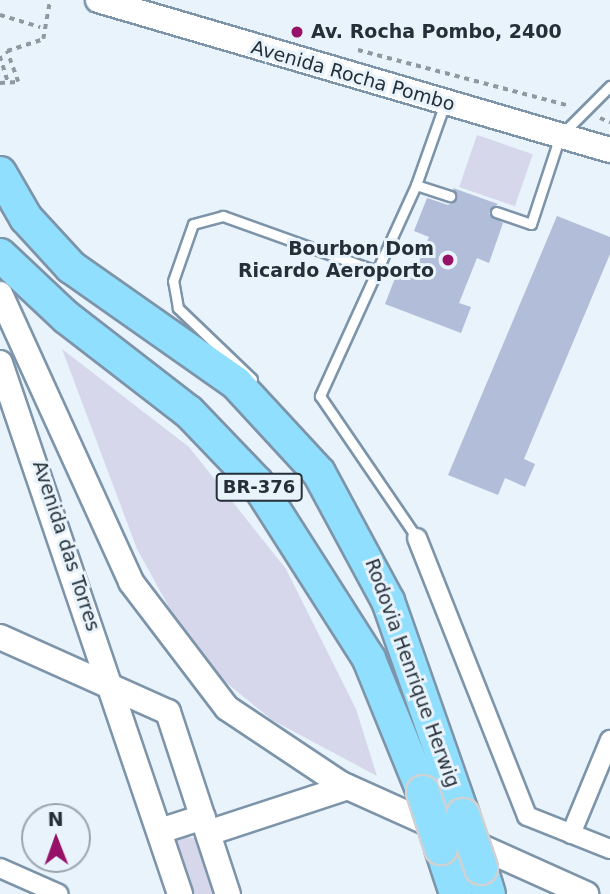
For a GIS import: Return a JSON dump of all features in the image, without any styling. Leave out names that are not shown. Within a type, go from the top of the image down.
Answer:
[{"type":"highway","name":"Rodovia Henrique Herwig","points":[[0,173],[26,218],[71,267],[208,361],[267,412],[319,473],[367,551],[464,816],[485,881]]},
{"type":"highway","name":"Rodovia Henrique Herwig","points":[[0,255],[65,317],[189,412],[257,483],[369,659],[423,792],[456,894]]},
{"type":"main road","name":"Avenida Rocha Pombo","points":[[98,0],[610,150]]},
{"type":"main road","points":[[0,294],[111,543]]},
{"type":"main road","points":[[0,363],[20,407],[111,543],[159,625],[228,708],[348,787],[586,894]]},
{"type":"main road","name":"Avenida das Torres","points":[[20,407],[180,894]]},
{"type":"main road","points":[[0,637],[168,712],[228,894]]},
{"type":"main road","points":[[160,831],[206,825],[348,787]]},
{"type":"street","points":[[417,538],[527,816],[610,849]]},
{"type":"street","points":[[571,834],[610,740]]},
{"type":"street","points":[[0,868],[59,894]]},
{"type":"lane","points":[[496,212],[531,224],[560,136],[610,86]]},
{"type":"lane","points":[[417,538],[320,396],[374,270],[416,185],[445,103]]},
{"type":"lane","points":[[416,185],[450,196]]},
{"type":"lane","points":[[267,412],[261,389],[242,365],[190,326],[177,308],[173,281],[193,224],[223,216],[374,270]]},
{"type":"path","points":[[0,83],[9,85],[18,82],[7,51],[43,39],[40,27],[50,0]]},
{"type":"path","points":[[0,15],[40,27]]},
{"type":"path","points":[[348,47],[555,100]]},
{"type":"path","points":[[0,57],[9,85]]},
{"type":"shaded area","points":[[477,135],[533,154],[515,206],[459,187]]},
{"type":"shaded area","points":[[62,349],[189,447],[286,569],[356,709],[377,776],[272,720],[222,679],[176,620],[137,549]]},
{"type":"shaded area","points":[[182,836],[198,839],[219,894],[188,894],[170,841]]},
{"type":"building","name":"Bourbon Dom Ricardo Aeroporto","points":[[453,188],[498,204],[489,214],[503,223],[489,263],[477,258],[459,303],[471,307],[461,333],[385,304],[397,273],[412,278],[429,237],[414,231],[427,198],[448,205],[456,199]]},
{"type":"building","points":[[557,216],[610,237],[610,254],[524,459],[535,464],[525,487],[505,478],[498,495],[448,475]]},
{"type":"place","name":"Av. Rocha Pombo, 2400","points":[[297,32]]},
{"type":"place","name":"Bourbon Dom Ricardo Aeroporto","points":[[448,260]]}]
